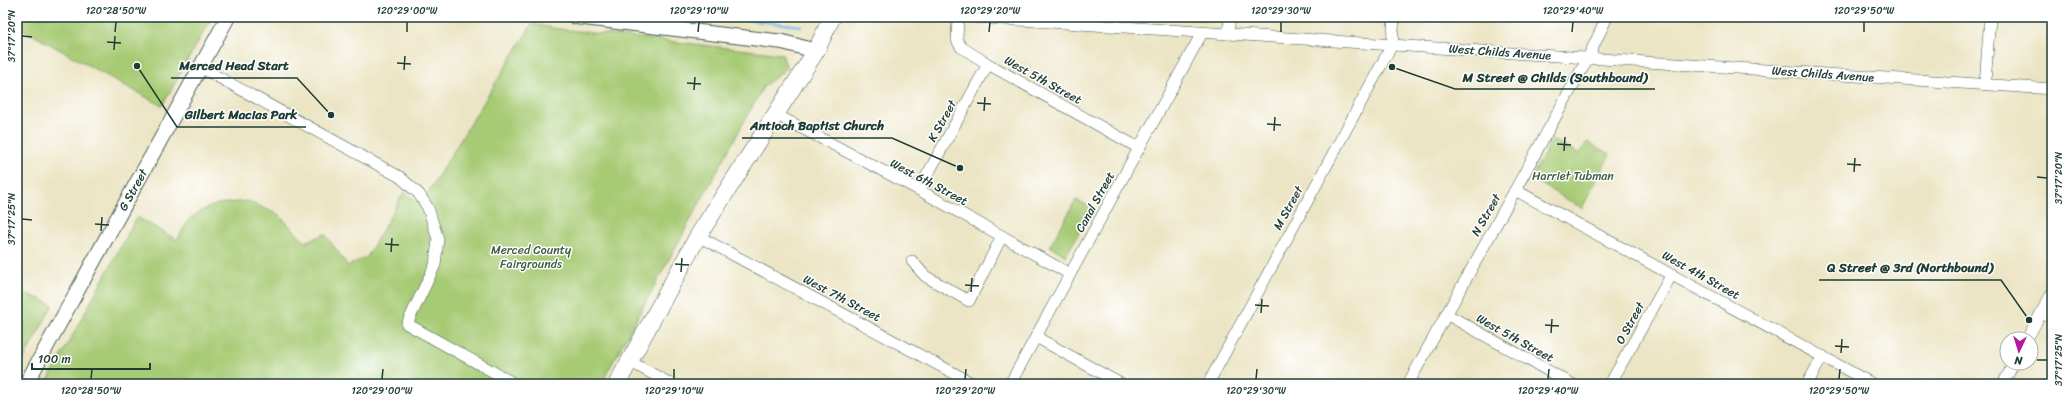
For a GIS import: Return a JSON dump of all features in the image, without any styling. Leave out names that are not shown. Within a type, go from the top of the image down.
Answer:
[{"type":"highway","points":[[617,384],[698,236],[816,51],[832,17]]},
{"type":"main road","name":"G Street","points":[[26,384],[228,17]]},
{"type":"main road","points":[[576,17],[783,42],[816,51]]},
{"type":"street","name":"West 5th Street","points":[[958,17],[957,40],[961,46],[988,64],[1139,148]]},
{"type":"street","name":"West Childs Avenue","points":[[972,17],[2052,89]]},
{"type":"street","points":[[1228,34],[1230,17]]},
{"type":"street","points":[[1392,45],[1394,17]]},
{"type":"street","name":"N Street","points":[[1408,384],[1588,58],[1607,17]]},
{"type":"street","points":[[1985,84],[1990,17]]},
{"type":"street","name":"Canal Street","points":[[1010,384],[1202,32]]},
{"type":"street","name":"M Street","points":[[1208,384],[1392,45]]},
{"type":"street","name":"K Street","points":[[919,190],[988,64]]},
{"type":"street","points":[[200,67],[400,177],[419,194],[428,208],[438,239],[435,265],[408,324],[515,384]]},
{"type":"street","name":"West 6th Street","points":[[775,114],[919,190],[1070,274]]},
{"type":"street","name":"West 4th Street","points":[[1515,190],[1873,384]]},
{"type":"street","name":"West 7th Street","points":[[698,236],[974,384]]},
{"type":"street","points":[[912,262],[924,276],[969,301],[1002,236]]},
{"type":"street","name":"O Street","points":[[1610,384],[1672,274]]},
{"type":"street","points":[[2031,331],[2052,293]]},
{"type":"street","points":[[2041,313],[2052,318]]},
{"type":"street","name":"West 5th Street","points":[[1446,314],[1572,384]]},
{"type":"street","points":[[1036,337],[1121,384]]},
{"type":"street","points":[[1807,384],[1823,356]]},
{"type":"street","points":[[629,361],[671,384]]},
{"type":"street","points":[[2003,384],[2010,371]]},
{"type":"green space","points":[[17,17],[212,17],[162,106],[17,26]]},
{"type":"green space","points":[[1158,17],[1222,17],[1222,21]]},
{"type":"green space","name":"Merced County Fairgrounds","points":[[532,24],[559,29],[782,54],[787,68],[763,87],[601,384],[46,384],[137,217],[177,240],[189,219],[205,209],[218,204],[248,201],[279,215],[305,242],[325,234],[348,266],[367,257],[404,192],[421,204]]},
{"type":"green space","name":"Harriet Tubman","points":[[1552,140],[1580,154],[1587,142],[1610,154],[1582,208],[1531,179]]},
{"type":"green space","points":[[1076,200],[1092,208],[1066,256],[1050,246]]},
{"type":"green space","points":[[17,289],[53,305],[17,371]]},
{"type":"waterway","points":[[722,17],[801,26]]},
{"type":"place","name":"Gilbert Macias Park","points":[[137,66]]},
{"type":"place","name":"M Street @ Childs (Southbound)","points":[[1392,67]]},
{"type":"place","name":"Merced Head Start","points":[[331,115]]},
{"type":"place","name":"Antioch Baptist Church","points":[[960,168]]},
{"type":"place","name":"Q Street @ 3rd (Northbound)","points":[[2029,320]]}]
